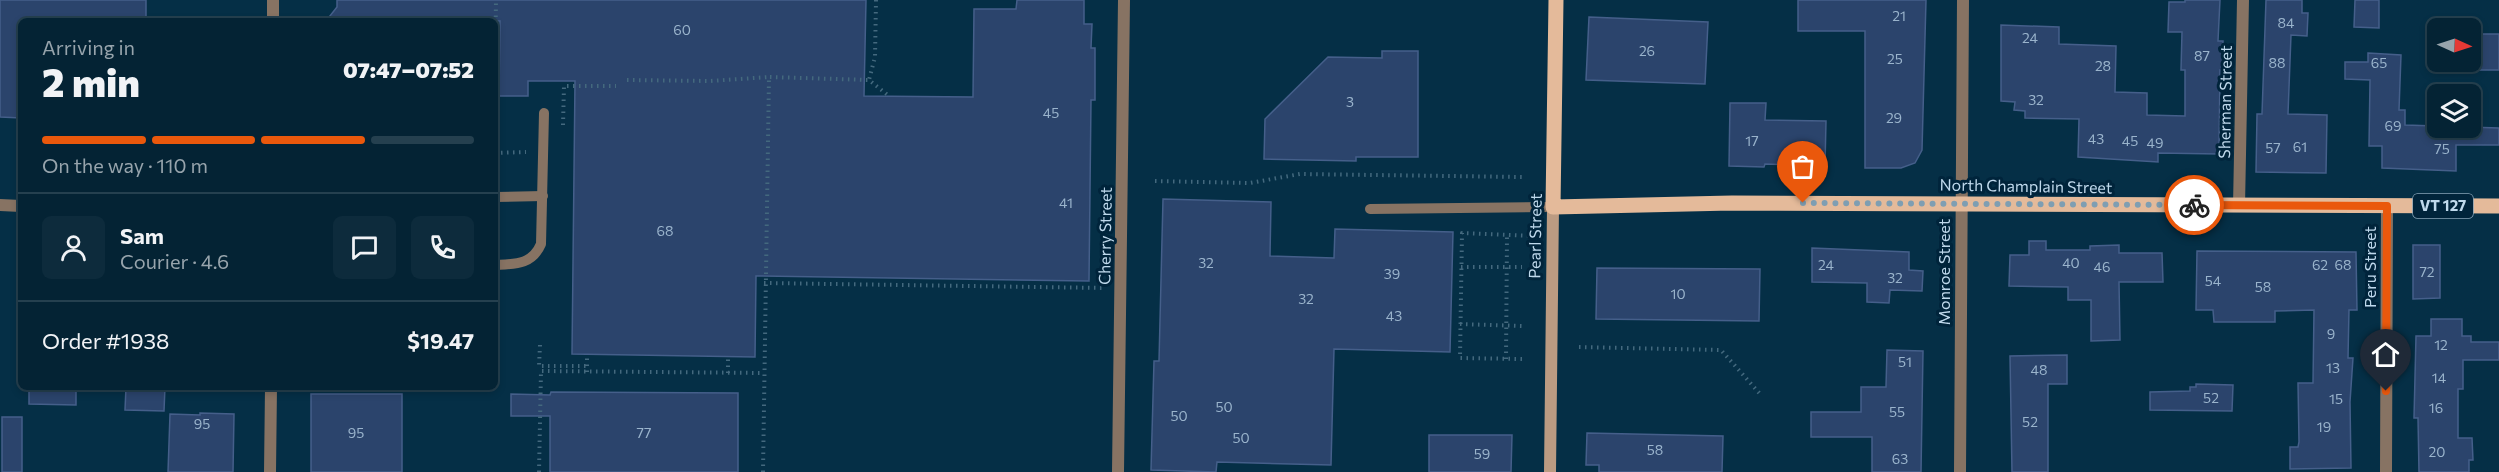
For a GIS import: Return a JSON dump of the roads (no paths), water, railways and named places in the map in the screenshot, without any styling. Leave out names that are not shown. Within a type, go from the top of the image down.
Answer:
[{"type":"main road","name":"Pearl Street","points":[[1550,472],[1556,0]]},
{"type":"main road","name":"North Champlain Street","points":[[1553,207],[1663,203],[2499,206]]},
{"type":"street","points":[[273,0],[273,18]]},
{"type":"street","name":"Cherry Street","points":[[1118,472],[1124,0]]},
{"type":"street","name":"Monroe Street","points":[[1960,472],[1963,0]]},
{"type":"street","name":"Sherman Street","points":[[2240,206],[2243,0]]},
{"type":"street","points":[[0,206],[18,206]]},
{"type":"street","name":"Peru Street","points":[[2386,472],[2387,206]]},
{"type":"street","points":[[270,472],[271,390]]},
{"type":"lane","points":[[498,265],[524,263],[538,252],[542,235],[544,113]]},
{"type":"lane","points":[[498,197],[543,196]]},
{"type":"lane","points":[[1370,208],[1553,207]]}]
